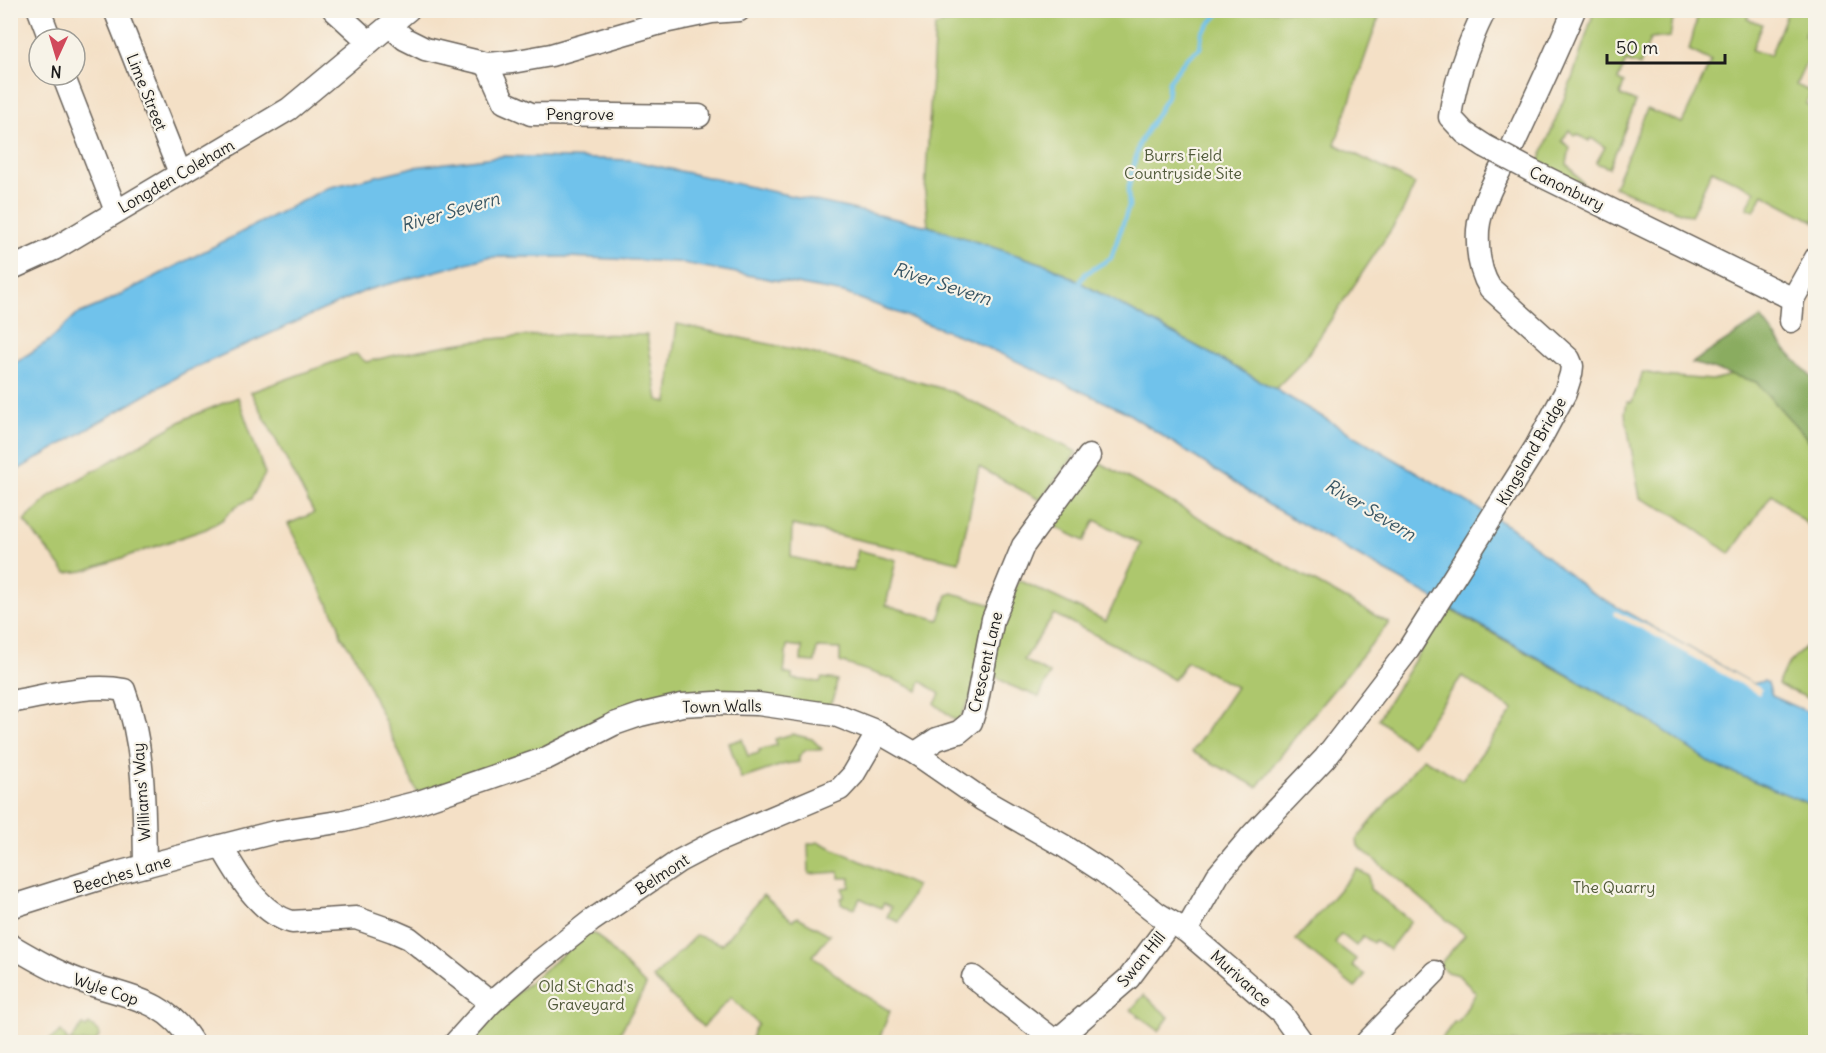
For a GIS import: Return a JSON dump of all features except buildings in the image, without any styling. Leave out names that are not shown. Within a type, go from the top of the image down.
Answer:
[{"type":"street","points":[[39,10],[45,27]]},
{"type":"street","name":"Lime Street","points":[[115,10],[180,173]]},
{"type":"street","points":[[334,10],[369,42]]},
{"type":"street","name":"Longden Coleham","points":[[10,269],[54,249],[289,109],[408,10]]},
{"type":"street","points":[[390,26],[405,39],[425,49],[487,64],[551,55],[664,22],[712,12],[739,10]]},
{"type":"street","name":"Canonbury","points":[[1485,10],[1471,38],[1453,98],[1450,117],[1465,133],[1485,146],[1792,310],[1815,258]]},
{"type":"street","name":"Kingsland Bridge","points":[[1178,927],[1252,835],[1325,758],[1408,650],[1536,447],[1565,393],[1572,366],[1569,359],[1490,288],[1483,276],[1480,263],[1478,230],[1492,189],[1550,68],[1574,10]]},
{"type":"street","name":"Pengrove","points":[[487,64],[504,102],[531,114],[699,116]]},
{"type":"street","points":[[68,87],[116,211]]},
{"type":"street","name":"Crescent Lane","points":[[918,755],[922,749],[937,739],[959,732],[971,722],[993,619],[1023,546],[1089,456]]},
{"type":"street","name":"Williams' Way","points":[[10,702],[90,690],[113,688],[124,690],[132,711],[140,752],[145,866]]},
{"type":"street","name":"Town Walls","points":[[228,844],[275,832],[344,821],[418,802],[547,758],[614,724],[640,715],[682,705],[758,704],[835,715],[878,732],[918,755],[983,800],[1064,846],[1104,872],[1178,927]]},
{"type":"street","name":"Belmont","points":[[456,1042],[491,1003],[535,965],[591,921],[679,861],[726,837],[840,789],[853,775],[878,732]]},
{"type":"street","points":[[228,844],[233,867],[263,904],[284,920],[292,922],[356,918],[393,931],[409,938],[491,1003]]},
{"type":"street","name":"Beeches Lane","points":[[10,907],[145,866],[228,844]]},
{"type":"street","name":"Swan Hill","points":[[1056,1042],[1129,978],[1178,927]]},
{"type":"street","name":"Murivance","points":[[1178,927],[1281,1014],[1302,1042]]},
{"type":"street","name":"Wyle Cop","points":[[10,945],[52,969],[167,1012],[181,1025],[192,1042]]},
{"type":"street","points":[[1367,1042],[1434,972]]},
{"type":"street","points":[[973,977],[1056,1042]]},
{"type":"green space","name":"Burrs Field Countryside Site","points":[[991,10],[1381,11],[1335,144],[1415,184],[1401,215],[1304,360],[1275,389],[1050,266],[928,226],[925,192],[935,26]]},
{"type":"green space","points":[[1594,11],[1678,11],[1676,19],[1673,19],[1670,37],[1650,39],[1640,66],[1626,61],[1618,80],[1624,83],[1620,95],[1636,102],[1609,168],[1596,163],[1605,147],[1591,138],[1589,141],[1577,134],[1575,136],[1569,130],[1562,141],[1570,147],[1567,164],[1584,185],[1537,167],[1573,76]]},
{"type":"green space","points":[[1699,11],[1750,11],[1747,19],[1762,24],[1752,50],[1770,56],[1788,11],[1814,11],[1804,36],[1812,40],[1811,49],[1815,50],[1815,59],[1805,65],[1796,85],[1809,91],[1815,81],[1806,104],[1815,108],[1815,222],[1763,194],[1754,211],[1747,208],[1755,191],[1712,170],[1691,216],[1614,187],[1647,109],[1682,123],[1711,61],[1689,50]]},
{"type":"green space","points":[[1761,318],[1785,349],[1815,381],[1815,447],[1756,382],[1692,363]]},
{"type":"green space","points":[[677,324],[819,355],[948,390],[1077,452],[1040,500],[979,467],[959,562],[792,525],[791,557],[853,571],[858,550],[896,560],[886,605],[939,620],[947,595],[953,593],[995,606],[972,695],[958,722],[935,704],[940,694],[921,681],[918,691],[892,679],[840,662],[840,649],[817,648],[815,662],[801,661],[802,647],[787,645],[784,673],[792,675],[792,679],[820,682],[822,678],[837,680],[830,706],[730,695],[417,792],[355,656],[341,636],[338,623],[288,524],[314,513],[251,392],[356,354],[366,362],[434,347],[521,336],[647,335],[658,400],[667,402]]},
{"type":"green space","points":[[1643,372],[1712,380],[1732,375],[1756,382],[1815,447],[1811,493],[1815,497],[1815,531],[1772,494],[1730,554],[1676,515],[1640,498],[1625,413],[1627,402],[1632,402]]},
{"type":"green space","points":[[238,397],[265,474],[251,499],[236,506],[222,520],[206,529],[84,571],[66,573],[24,521],[51,495],[187,418]]},
{"type":"green space","points":[[1097,461],[1389,623],[1302,728],[1257,787],[1192,752],[1236,687],[1187,661],[1174,680],[1117,646],[1054,614],[1024,660],[1050,674],[1039,697],[1009,685],[990,673],[999,625],[1019,580],[1106,621],[1141,544],[1095,520],[1084,541],[1050,524]]},
{"type":"green space","name":"The Quarry","points":[[1447,608],[1651,722],[1712,764],[1815,806],[1815,1042],[1439,1042],[1455,1021],[1458,1022],[1476,993],[1458,975],[1447,972],[1439,965],[1465,935],[1358,846],[1357,839],[1423,758],[1462,780],[1513,710],[1462,676],[1412,746],[1378,719]]},
{"type":"green space","points":[[1815,637],[1815,701],[1778,685],[1788,665]]},
{"type":"green space","points":[[792,734],[812,739],[822,749],[806,750],[799,756],[799,762],[785,764],[741,779],[729,743],[742,739],[748,756],[777,745],[775,739]]},
{"type":"green space","points":[[819,842],[916,886],[899,922],[887,917],[891,907],[884,903],[881,908],[860,898],[855,908],[841,904],[841,898],[844,897],[843,888],[850,887],[850,878],[839,878],[839,872],[809,874],[808,844]]},
{"type":"green space","points":[[1357,869],[1369,876],[1370,889],[1411,921],[1389,950],[1375,940],[1373,943],[1363,936],[1356,946],[1341,934],[1335,943],[1356,959],[1352,966],[1365,975],[1355,988],[1296,940]]},
{"type":"green space","points":[[763,895],[792,920],[798,917],[830,935],[813,956],[853,988],[890,1011],[878,1042],[751,1042],[753,1031],[758,1024],[731,997],[703,1027],[653,978],[696,935],[722,944]]},
{"type":"green space","name":"Old St Chad's Graveyard","points":[[589,932],[598,936],[646,986],[615,1042],[471,1042],[497,1010]]},
{"type":"green space","points":[[1144,995],[1169,1017],[1159,1031],[1131,1010]]},
{"type":"green space","points":[[89,1024],[99,1032],[100,1036],[94,1042],[69,1042],[83,1025],[86,1027]]},
{"type":"green space","points":[[61,1031],[69,1042],[47,1042]]},
{"type":"water","name":"River Severn","points":[[503,156],[630,160],[928,226],[1050,266],[1275,389],[1515,530],[1589,591],[1753,684],[1764,681],[1768,683],[1772,696],[1815,715],[1815,806],[1712,764],[1651,722],[1267,504],[1126,412],[971,340],[844,293],[677,262],[567,257],[488,257],[367,290],[185,372],[11,474],[11,364],[50,340],[76,315],[102,304],[327,188],[414,167]]},
{"type":"pier","points":[[1615,611],[1653,628],[1762,689],[1759,695],[1613,615]]},
{"type":"waterway","points":[[1078,285],[1085,274],[1111,258],[1129,206],[1128,190],[1139,144],[1167,97],[1169,81],[1186,59],[1200,48],[1202,32],[1222,10]]}]
